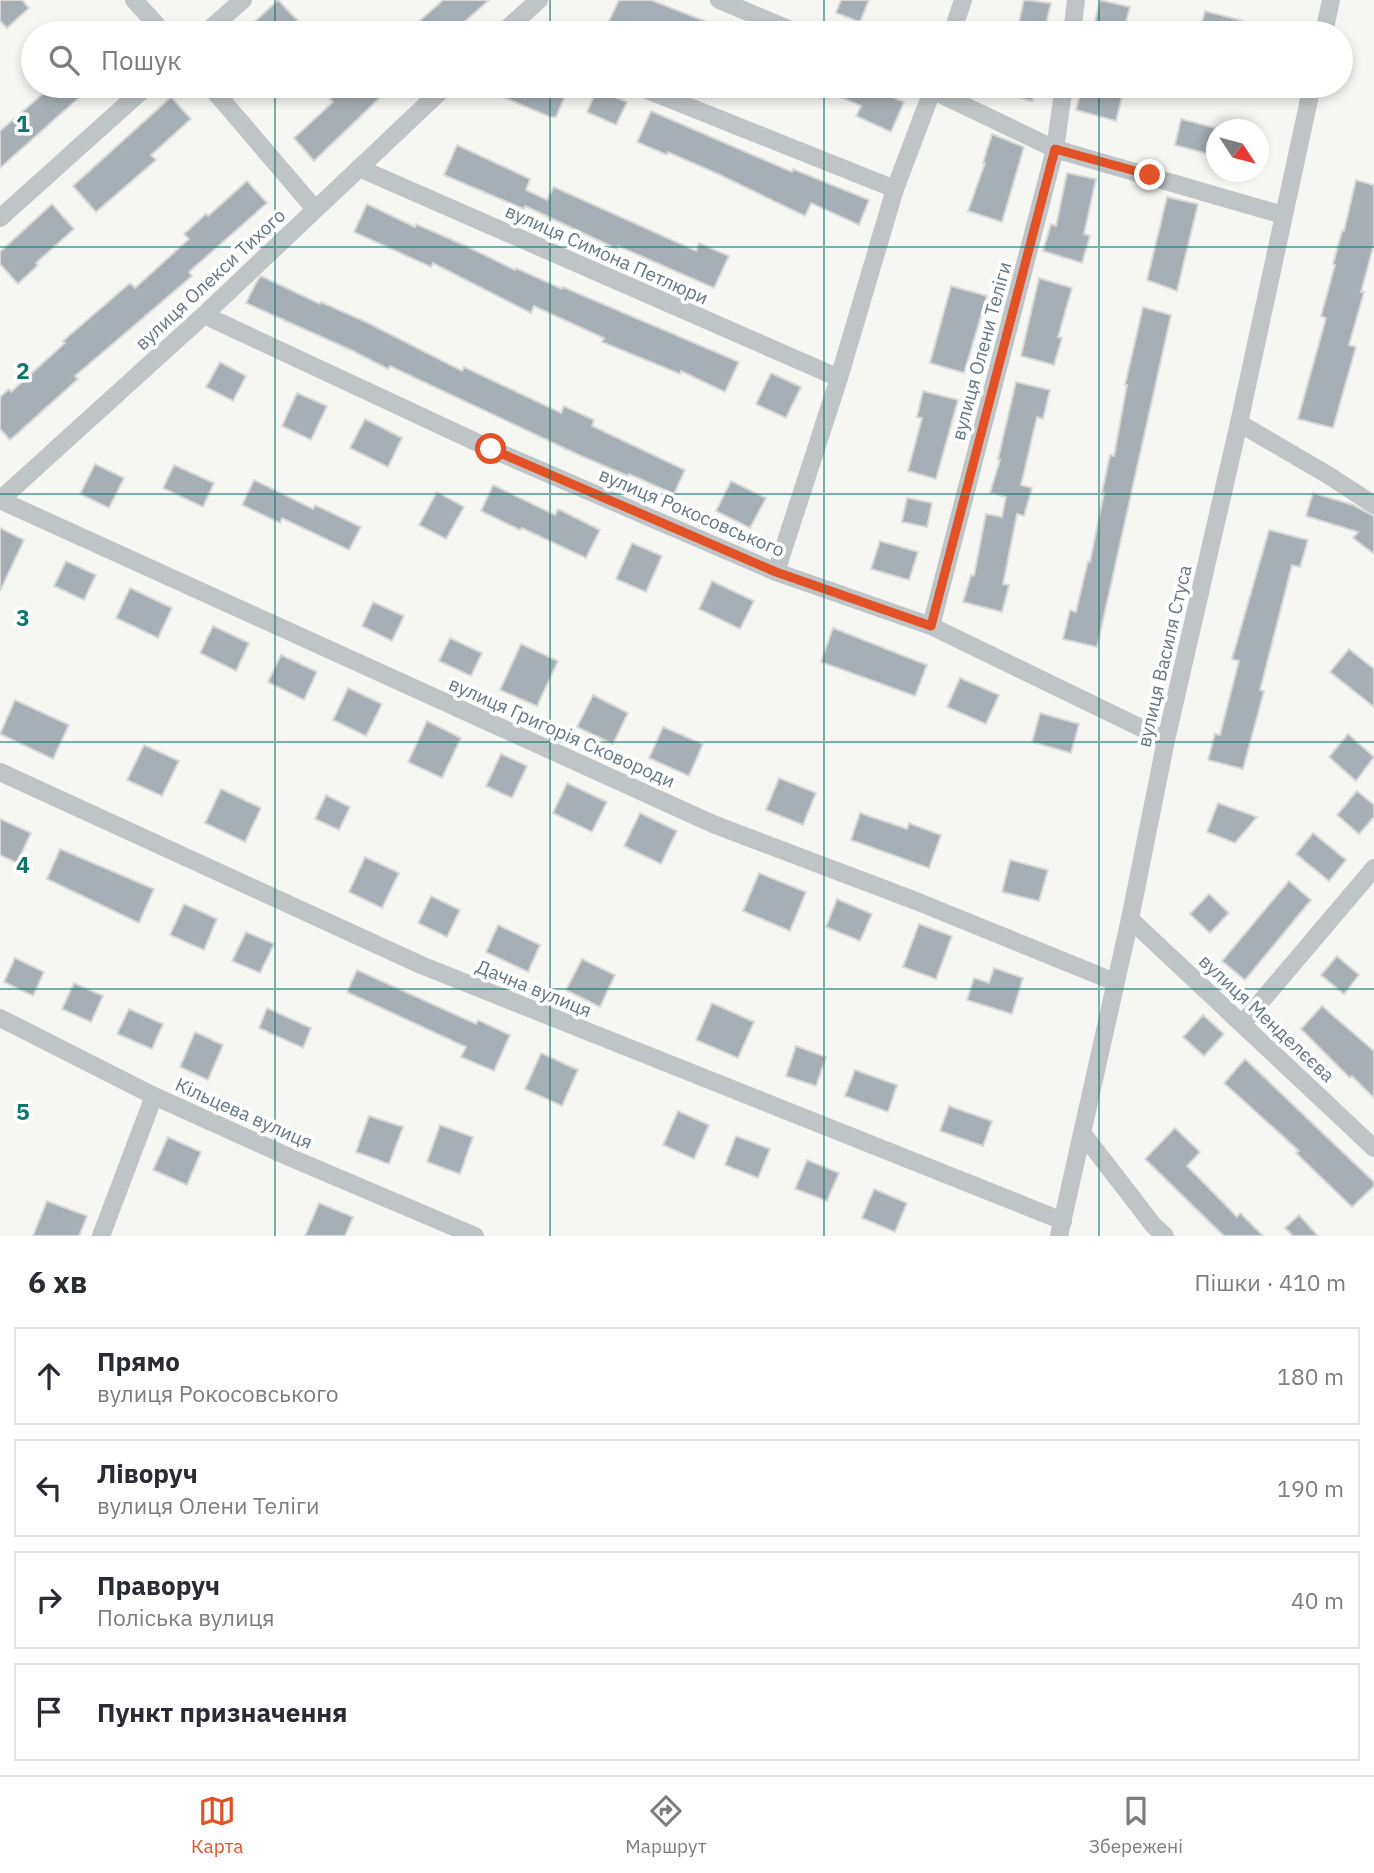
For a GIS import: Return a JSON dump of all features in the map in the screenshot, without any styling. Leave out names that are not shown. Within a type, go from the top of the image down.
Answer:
[{"type":"street","points":[[134,0],[153,21]]},
{"type":"street","points":[[219,21],[243,0]]},
{"type":"street","points":[[517,21],[539,0]]},
{"type":"street","points":[[719,0],[769,21]]},
{"type":"street","points":[[956,21],[963,0]]},
{"type":"street","points":[[1073,21],[1076,0]]},
{"type":"street","points":[[1327,21],[1331,0]]},
{"type":"street","points":[[0,218],[134,98]]},
{"type":"street","points":[[220,98],[315,209]]},
{"type":"street","name":"вулиця Олекси Тихого","points":[[0,500],[204,314],[433,98]]},
{"type":"street","points":[[667,98],[895,189]]},
{"type":"street","points":[[776,572],[839,378],[895,189],[926,98]]},
{"type":"street","points":[[952,98],[1055,149],[1283,215]]},
{"type":"street","name":"вулиця Олени Теліги","points":[[931,626],[1055,149],[1062,98]]},
{"type":"street","name":"вулиця Василя Стуса","points":[[1061,1229],[1130,919],[1166,740],[1239,424],[1309,98]]},
{"type":"street","name":"вулиця Симона Петлюри","points":[[359,168],[839,378]]},
{"type":"street","name":"вулиця Рокосовського","points":[[204,314],[491,449],[776,572],[931,626],[1166,740]]},
{"type":"street","points":[[1239,424],[1374,505]]},
{"type":"street","name":"вулиця Григорія Сковороди","points":[[0,500],[713,824],[916,901],[1115,982]]},
{"type":"street","name":"Дачна вулиця","points":[[0,772],[421,965],[1061,1229]]},
{"type":"street","points":[[1242,1024],[1374,868]]},
{"type":"street","name":"вулиця Менделєєва","points":[[1130,919],[1374,1148]]},
{"type":"street","name":"Кільцева вулиця","points":[[0,1018],[154,1096],[475,1236]]},
{"type":"street","points":[[101,1236],[154,1096]]},
{"type":"street","points":[[1083,1134],[1154,1226],[1165,1236]]},
{"type":"building","points":[[0,0],[22,0],[29,8],[7,28],[0,21]]},
{"type":"building","points":[[278,0],[298,21],[256,21]]},
{"type":"building","points":[[443,0],[489,0],[465,21],[419,21]]},
{"type":"building","points":[[619,0],[651,0],[704,21],[609,21]]},
{"type":"building","points":[[841,0],[869,0],[860,21],[836,13]]},
{"type":"building","points":[[1024,0],[1051,3],[1047,21],[1019,21]]},
{"type":"building","points":[[1100,0],[1130,7],[1126,21],[1095,21]]},
{"type":"building","points":[[1205,11],[1243,21],[1202,21]]},
{"type":"building","points":[[38,98],[79,98],[0,168],[0,131]]},
{"type":"building","points":[[170,98],[191,119],[151,155],[156,160],[96,212],[73,186]]},
{"type":"building","points":[[380,98],[314,161],[294,138],[333,102],[330,99]]},
{"type":"building","points":[[505,98],[564,98],[556,117],[550,117]]},
{"type":"building","points":[[593,98],[618,98],[627,102],[616,125],[587,112]]},
{"type":"building","points":[[843,98],[894,98],[904,102],[891,132],[856,116],[861,106]]},
{"type":"building","points":[[1079,98],[1122,98],[1116,121],[1076,110]]},
{"type":"building","points":[[651,111],[792,172],[793,169],[869,200],[859,225],[811,203],[805,216],[718,174],[637,142]]},
{"type":"building","points":[[1181,119],[1206,126],[1206,153],[1175,145]]},
{"type":"building","points":[[992,134],[1024,147],[1002,222],[968,211]]},
{"type":"building","points":[[457,145],[530,179],[526,190],[547,200],[554,187],[696,251],[699,243],[729,256],[714,288],[618,246],[617,249],[525,206],[524,209],[444,175]]},
{"type":"building","points":[[1067,173],[1096,179],[1084,234],[1090,236],[1082,263],[1043,251],[1051,224],[1056,226]]},
{"type":"building","points":[[1356,180],[1374,185],[1374,244],[1349,345],[1356,347],[1333,428],[1298,419],[1326,318],[1321,316]]},
{"type":"building","points":[[247,181],[267,203],[189,272],[192,276],[75,376],[78,379],[10,440],[0,429],[0,397],[9,389],[11,392],[65,343],[63,341],[130,283],[135,288],[189,239],[184,234]]},
{"type":"building","points":[[1167,197],[1198,204],[1177,291],[1147,280]]},
{"type":"building","points":[[52,204],[74,229],[36,263],[38,265],[18,284],[0,264],[0,252]]},
{"type":"building","points":[[367,204],[515,270],[516,268],[562,289],[563,287],[739,362],[725,392],[681,371],[680,374],[602,342],[604,338],[534,306],[531,313],[433,263],[431,267],[354,232]]},
{"type":"building","points":[[261,276],[366,322],[462,371],[464,367],[561,413],[564,406],[594,420],[592,426],[685,470],[674,494],[579,455],[390,366],[388,369],[246,303]]},
{"type":"building","points":[[1039,278],[1072,288],[1058,337],[1062,338],[1054,365],[1021,356]]},
{"type":"building","points":[[951,286],[987,296],[964,373],[930,363]]},
{"type":"building","points":[[1143,307],[1171,315],[1097,647],[1063,639],[1070,610],[1076,612],[1088,561],[1090,562],[1104,493],[1102,492],[1110,455],[1114,456],[1125,385]]},
{"type":"building","points":[[220,362],[246,376],[233,401],[206,387]]},
{"type":"building","points":[[771,373],[801,387],[786,418],[756,404]]},
{"type":"building","points":[[1016,382],[1050,390],[1043,419],[1037,417],[1021,485],[1032,488],[1024,516],[1017,514],[1003,584],[1009,585],[1002,612],[963,602],[971,575],[974,576],[986,514],[1002,517],[1006,497],[990,493],[1000,460],[998,459]]},
{"type":"building","points":[[923,391],[958,400],[936,479],[908,471],[922,418],[917,417]]},
{"type":"building","points":[[297,393],[327,406],[311,440],[282,426]]},
{"type":"building","points":[[365,419],[402,438],[388,467],[350,448]]},
{"type":"building","points":[[95,464],[124,478],[109,508],[80,494]]},
{"type":"building","points":[[174,465],[214,483],[203,507],[163,488]]},
{"type":"building","points":[[254,480],[313,509],[315,505],[361,527],[349,550],[282,518],[280,523],[242,505]]},
{"type":"building","points":[[731,481],[766,498],[750,528],[716,511]]},
{"type":"building","points":[[493,485],[555,515],[558,509],[600,530],[586,558],[481,511]]},
{"type":"building","points":[[437,492],[464,507],[446,539],[419,525]]},
{"type":"building","points":[[1313,493],[1353,505],[1374,516],[1374,554],[1353,538],[1358,532],[1306,516]]},
{"type":"building","points":[[907,498],[932,503],[927,527],[902,522]]},
{"type":"building","points":[[0,528],[24,540],[0,591]]},
{"type":"building","points":[[1269,530],[1308,540],[1300,567],[1292,565],[1260,690],[1264,691],[1243,769],[1208,760],[1215,734],[1220,735],[1239,661],[1232,659]]},
{"type":"building","points":[[880,541],[918,552],[909,580],[871,569]]},
{"type":"building","points":[[632,543],[662,556],[646,592],[616,579]]},
{"type":"building","points":[[66,561],[96,575],[84,600],[54,586]]},
{"type":"building","points":[[712,581],[754,601],[740,629],[699,609]]},
{"type":"building","points":[[130,588],[172,608],[158,638],[116,618]]},
{"type":"building","points":[[373,602],[404,616],[392,641],[362,626]]},
{"type":"building","points":[[213,626],[249,643],[236,671],[200,653]]},
{"type":"building","points":[[833,628],[927,665],[915,696],[821,662]]},
{"type":"building","points":[[450,638],[482,653],[471,676],[439,661]]},
{"type":"building","points":[[521,644],[558,661],[537,706],[500,690]]},
{"type":"building","points":[[1349,649],[1374,669],[1374,707],[1330,672]]},
{"type":"building","points":[[281,655],[317,672],[304,700],[268,682]]},
{"type":"building","points":[[960,678],[999,695],[986,724],[947,707]]},
{"type":"building","points":[[348,688],[382,704],[366,736],[333,720]]},
{"type":"building","points":[[593,695],[628,713],[613,744],[577,727]]},
{"type":"building","points":[[15,700],[69,725],[53,759],[0,734]]},
{"type":"building","points":[[1040,713],[1079,724],[1071,753],[1032,742]]},
{"type":"building","points":[[427,721],[461,738],[442,778],[408,762]]},
{"type":"building","points":[[663,727],[703,744],[689,776],[649,758]]},
{"type":"building","points":[[1348,734],[1374,757],[1356,781],[1329,757]]},
{"type":"building","points":[[144,745],[179,761],[162,796],[127,780]]},
{"type":"building","points":[[501,754],[527,766],[512,798],[486,786]]},
{"type":"building","points":[[779,778],[816,793],[803,825],[766,810]]},
{"type":"building","points":[[567,783],[607,802],[592,832],[553,813]]},
{"type":"building","points":[[221,789],[261,808],[245,842],[205,823]]},
{"type":"building","points":[[1357,791],[1374,805],[1374,817],[1359,834],[1337,815]]},
{"type":"building","points":[[326,795],[350,807],[339,830],[315,819]]},
{"type":"building","points":[[1218,803],[1257,817],[1235,843],[1207,832]]},
{"type":"building","points":[[640,813],[677,831],[661,864],[624,846]]},
{"type":"building","points":[[860,813],[907,829],[909,823],[941,835],[929,868],[851,840]]},
{"type":"building","points":[[0,819],[31,833],[17,863],[0,855]]},
{"type":"building","points":[[1313,833],[1346,860],[1329,881],[1296,854]]},
{"type":"building","points":[[60,849],[154,889],[139,923],[47,879]]},
{"type":"building","points":[[365,857],[399,873],[382,908],[349,892]]},
{"type":"building","points":[[1010,860],[1048,870],[1039,901],[1002,892]]},
{"type":"building","points":[[759,873],[806,892],[790,931],[743,911]]},
{"type":"building","points":[[1289,881],[1311,900],[1245,980],[1222,961]]},
{"type":"building","points":[[1209,894],[1229,913],[1210,933],[1190,914]]},
{"type":"building","points":[[431,896],[460,910],[447,937],[418,923]]},
{"type":"building","points":[[837,899],[872,914],[860,941],[826,927]]},
{"type":"building","points":[[184,904],[217,919],[204,950],[170,935]]},
{"type":"building","points":[[919,924],[952,936],[936,979],[903,967]]},
{"type":"building","points":[[498,925],[540,945],[528,972],[486,952]]},
{"type":"building","points":[[246,932],[274,944],[260,973],[232,961]]},
{"type":"building","points":[[1337,956],[1359,975],[1344,994],[1321,975]]},
{"type":"building","points":[[15,958],[44,972],[33,996],[4,982]]},
{"type":"building","points":[[582,959],[615,975],[600,1007],[566,990]]},
{"type":"building","points":[[994,968],[1023,978],[1012,1014],[967,1000],[974,978],[989,983]]},
{"type":"building","points":[[357,970],[476,1024],[478,1020],[510,1035],[494,1071],[461,1057],[466,1047],[347,992]]},
{"type":"building","points":[[74,983],[103,996],[91,1022],[62,1009]]},
{"type":"building","points":[[712,1003],[754,1022],[738,1058],[696,1040]]},
{"type":"building","points":[[1322,1006],[1374,1051],[1374,1098],[1301,1029]]},
{"type":"building","points":[[267,1008],[311,1028],[303,1048],[259,1028]]},
{"type":"building","points":[[129,1009],[163,1024],[152,1049],[117,1034]]},
{"type":"building","points":[[1203,1015],[1224,1034],[1204,1056],[1183,1037]]},
{"type":"building","points":[[195,1032],[223,1045],[208,1080],[180,1067]]},
{"type":"building","points":[[796,1046],[826,1057],[816,1086],[786,1076]]},
{"type":"building","points":[[541,1053],[578,1070],[562,1106],[525,1089]]},
{"type":"building","points":[[1245,1059],[1374,1182],[1374,1186],[1352,1207],[1296,1153],[1299,1151],[1224,1083]]},
{"type":"building","points":[[855,1070],[897,1085],[888,1112],[845,1096]]},
{"type":"building","points":[[949,1106],[992,1121],[983,1146],[940,1131]]},
{"type":"building","points":[[678,1111],[709,1125],[694,1159],[663,1145]]},
{"type":"building","points":[[369,1116],[403,1127],[389,1164],[356,1152]]},
{"type":"building","points":[[440,1125],[473,1137],[460,1174],[427,1162]]},
{"type":"building","points":[[1175,1128],[1200,1152],[1187,1166],[1237,1217],[1240,1213],[1263,1236],[1224,1236],[1145,1159]]},
{"type":"building","points":[[736,1136],[770,1149],[758,1178],[725,1165]]},
{"type":"building","points":[[168,1137],[201,1152],[187,1185],[153,1170]]},
{"type":"building","points":[[807,1160],[839,1173],[827,1201],[795,1189]]},
{"type":"building","points":[[874,1189],[907,1203],[895,1232],[862,1218]]},
{"type":"building","points":[[47,1201],[87,1216],[79,1236],[33,1236]]},
{"type":"building","points":[[319,1203],[353,1217],[345,1236],[305,1236]]},
{"type":"building","points":[[1299,1215],[1318,1236],[1293,1236],[1285,1228]]},
{"type":"route","points":[[491,449],[776,572],[931,626],[1055,149],[1150,175]]}]
